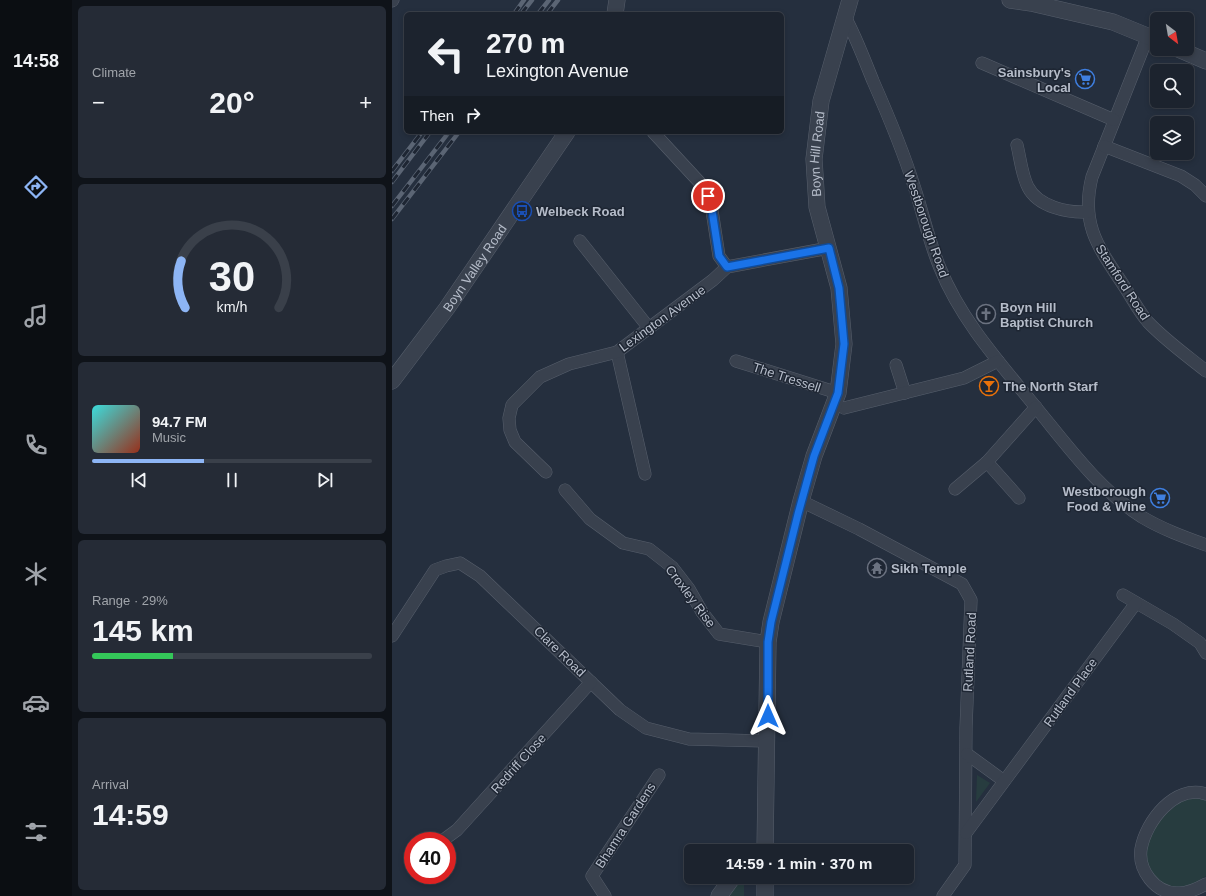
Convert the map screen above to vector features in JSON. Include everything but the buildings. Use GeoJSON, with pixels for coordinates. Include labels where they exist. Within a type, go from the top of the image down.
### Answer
{"type":"FeatureCollection","features":[{"type":"Feature","properties":{"kind":"street"},"geometry":{"type":"LineString","coordinates":[[615,12],[617,0]]}},
{"type":"Feature","properties":{"kind":"street","name":"Boyn Hill Road"},"geometry":{"type":"LineString","coordinates":[[761,844],[767,741],[768,642],[771,622],[801,501],[814,456],[838,393],[844,344],[839,288],[817,207],[814,159],[822,101],[850,0]]}},
{"type":"Feature","properties":{"kind":"street"},"geometry":{"type":"LineString","coordinates":[[1010,0],[1031,1],[1113,22],[1150,37]]}},
{"type":"Feature","properties":{"kind":"street","name":"Westborough Road"},"geometry":{"type":"LineString","coordinates":[[845,17],[898,141],[915,187],[926,230],[940,268],[965,318],[1081,463],[1118,499],[1142,517],[1166,530],[1206,545]]}},
{"type":"Feature","properties":{"kind":"street","name":"Stamford Road"},"geometry":{"type":"LineString","coordinates":[[1150,44],[1114,120],[1090,183],[1088,212],[1092,233],[1101,252],[1147,321],[1168,341],[1206,371]]}},
{"type":"Feature","properties":{"kind":"street"},"geometry":{"type":"LineString","coordinates":[[1194,56],[1206,61]]}},
{"type":"Feature","properties":{"kind":"street"},"geometry":{"type":"LineString","coordinates":[[982,64],[1114,120]]}},
{"type":"Feature","properties":{"kind":"street","name":"Boyn Valley Road"},"geometry":{"type":"LineString","coordinates":[[392,381],[464,284],[566,134]]}},
{"type":"Feature","properties":{"kind":"street"},"geometry":{"type":"LineString","coordinates":[[655,134],[702,185],[708,196],[711,204],[719,256],[727,267],[829,248]]}},
{"type":"Feature","properties":{"kind":"street"},"geometry":{"type":"LineString","coordinates":[[1017,145],[1028,188],[1037,198],[1051,207],[1076,213],[1088,212]]}},
{"type":"Feature","properties":{"kind":"street"},"geometry":{"type":"LineString","coordinates":[[1104,146],[1181,176],[1195,185],[1206,196]]}},
{"type":"Feature","properties":{"kind":"street"},"geometry":{"type":"LineString","coordinates":[[580,241],[649,328]]}},
{"type":"Feature","properties":{"kind":"street","name":"Lexington Avenue"},"geometry":{"type":"LineString","coordinates":[[546,472],[515,442],[510,430],[512,405],[540,377],[569,364],[617,352],[713,280],[727,267]]}},
{"type":"Feature","properties":{"kind":"street"},"geometry":{"type":"LineString","coordinates":[[617,352],[645,474]]}},
{"type":"Feature","properties":{"kind":"street","name":"The Tressell"},"geometry":{"type":"LineString","coordinates":[[736,361],[838,393]]}},
{"type":"Feature","properties":{"kind":"street"},"geometry":{"type":"LineString","coordinates":[[844,408],[964,378],[998,361]]}},
{"type":"Feature","properties":{"kind":"street"},"geometry":{"type":"LineString","coordinates":[[896,365],[905,393]]}},
{"type":"Feature","properties":{"kind":"street"},"geometry":{"type":"LineString","coordinates":[[955,489],[986,462],[1036,407]]}},
{"type":"Feature","properties":{"kind":"street"},"geometry":{"type":"LineString","coordinates":[[986,462],[1019,498]]}},
{"type":"Feature","properties":{"kind":"street","name":"Croxley Rise"},"geometry":{"type":"LineString","coordinates":[[565,490],[590,519],[623,543],[649,549],[672,567],[702,612],[719,634],[768,642]]}},
{"type":"Feature","properties":{"kind":"street","name":"Rutland Road"},"geometry":{"type":"LineString","coordinates":[[801,501],[859,529],[962,584],[972,600],[966,728],[965,865],[943,896]]}},
{"type":"Feature","properties":{"kind":"street","name":"Clare Road"},"geometry":{"type":"LineString","coordinates":[[392,636],[435,570],[446,566],[460,564],[480,576],[620,710],[646,728],[689,739],[767,741]]}},
{"type":"Feature","properties":{"kind":"street"},"geometry":{"type":"LineString","coordinates":[[1123,595],[1173,624],[1200,643],[1206,653]]}},
{"type":"Feature","properties":{"kind":"street","name":"Rutland Place"},"geometry":{"type":"LineString","coordinates":[[966,832],[1136,603]]}},
{"type":"Feature","properties":{"kind":"street","name":"Redriff Close"},"geometry":{"type":"LineString","coordinates":[[454,832],[591,682]]}},
{"type":"Feature","properties":{"kind":"street"},"geometry":{"type":"LineString","coordinates":[[967,754],[1004,782]]}},
{"type":"Feature","properties":{"kind":"street","name":"Bhamra Gardens"},"geometry":{"type":"LineString","coordinates":[[604,896],[592,876],[659,774]]}},
{"type":"Feature","properties":{"kind":"street"},"geometry":{"type":"LineString","coordinates":[[1206,794],[1191,792],[1178,796],[1167,805],[1149,826],[1141,850],[1144,870],[1151,881],[1159,888],[1177,894],[1188,892],[1206,884]]}},
{"type":"Feature","properties":{"kind":"street"},"geometry":{"type":"LineString","coordinates":[[721,895],[728,884]]}},
{"type":"Feature","properties":{"kind":"street"},"geometry":{"type":"LineString","coordinates":[[765,884],[765,896]]}},
{"type":"Feature","properties":{"kind":"green space"},"geometry":{"type":"Polygon","coordinates":[[[977,775],[990,783],[976,802],[977,775]]]}},
{"type":"Feature","properties":{"kind":"green space"},"geometry":{"type":"Polygon","coordinates":[[[1199,797],[1206,798],[1206,876],[1190,886],[1172,887],[1158,881],[1149,869],[1145,853],[1151,833],[1165,815],[1181,801],[1199,797]]]}},
{"type":"Feature","properties":{"kind":"green space"},"geometry":{"type":"Polygon","coordinates":[[[733,884],[744,884],[744,896],[725,896],[733,884]]]}},
{"type":"Feature","properties":{"kind":"railway"},"geometry":{"type":"LineString","coordinates":[[515,12],[524,0]]}},
{"type":"Feature","properties":{"kind":"railway"},"geometry":{"type":"LineString","coordinates":[[523,12],[532,0]]}},
{"type":"Feature","properties":{"kind":"railway"},"geometry":{"type":"LineString","coordinates":[[540,12],[549,0]]}},
{"type":"Feature","properties":{"kind":"railway"},"geometry":{"type":"LineString","coordinates":[[549,12],[558,0]]}},
{"type":"Feature","properties":{"kind":"railway"},"geometry":{"type":"LineString","coordinates":[[392,171],[420,134]]}},
{"type":"Feature","properties":{"kind":"railway"},"geometry":{"type":"LineString","coordinates":[[392,182],[428,134]]}},
{"type":"Feature","properties":{"kind":"railway"},"geometry":{"type":"LineString","coordinates":[[392,206],[447,134]]}},
{"type":"Feature","properties":{"kind":"railway"},"geometry":{"type":"LineString","coordinates":[[392,219],[457,134]]}},
{"type":"Feature","properties":{"kind":"place","name":"Sainsbury's Local"},"geometry":{"type":"Point","coordinates":[1085,79]}},
{"type":"Feature","properties":{"kind":"place","name":"Welbeck Road"},"geometry":{"type":"Point","coordinates":[522,211]}},
{"type":"Feature","properties":{"kind":"place","name":"Boyn Hill Baptist Church"},"geometry":{"type":"Point","coordinates":[986,314]}},
{"type":"Feature","properties":{"kind":"place","name":"The North Starf"},"geometry":{"type":"Point","coordinates":[989,386]}},
{"type":"Feature","properties":{"kind":"place","name":"Westborough Food & Wine"},"geometry":{"type":"Point","coordinates":[1160,498]}},
{"type":"Feature","properties":{"kind":"place","name":"Sikh Temple"},"geometry":{"type":"Point","coordinates":[877,568]}},
{"type":"Feature","properties":{"kind":"route"},"geometry":{"type":"LineString","coordinates":[[708,196],[711,204],[719,256],[727,267],[829,248],[839,288],[844,344],[838,393],[814,456],[784,566],[771,622],[768,642],[768,716]]}}]}
